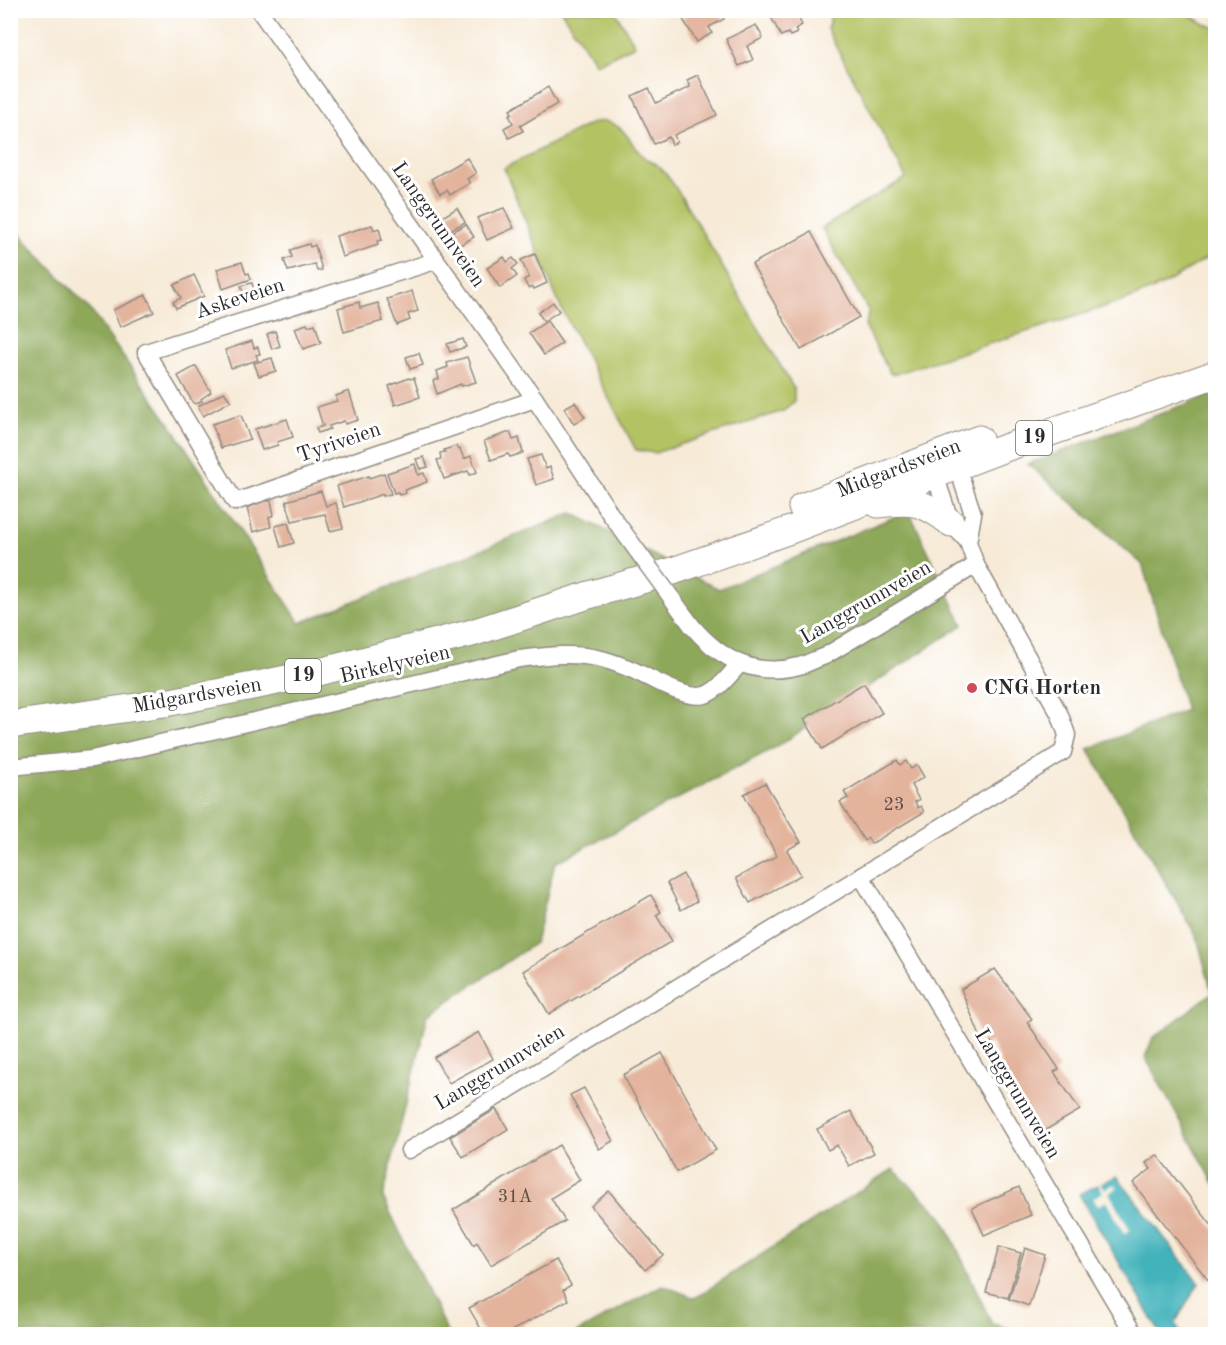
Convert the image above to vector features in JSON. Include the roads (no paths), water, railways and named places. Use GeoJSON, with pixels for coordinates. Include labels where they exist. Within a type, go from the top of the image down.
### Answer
{"type":"FeatureCollection","features":[{"type":"Feature","properties":{"kind":"highway","name":"Midgardsveien"},"geometry":{"type":"LineString","coordinates":[[10,725],[165,703],[319,672],[472,633],[589,595],[673,571],[853,507],[1102,394],[1215,358]]}},
{"type":"Feature","properties":{"kind":"highway","name":"Midgardsveien"},"geometry":{"type":"LineString","coordinates":[[589,595],[666,559],[1215,374]]}},
{"type":"Feature","properties":{"kind":"highway","name":"19"},"geometry":{"type":"LineString","coordinates":[[853,507],[903,501],[914,502],[935,511],[959,532]]}},
{"type":"Feature","properties":{"kind":"street","name":"Langgrunnveien"},"geometry":{"type":"LineString","coordinates":[[259,10],[535,399],[611,515],[692,626],[712,647],[739,664],[774,669],[799,666],[825,656],[976,565]]}},
{"type":"Feature","properties":{"kind":"street","name":"Askeveien"},"geometry":{"type":"LineString","coordinates":[[193,431],[146,352],[435,261]]}},
{"type":"Feature","properties":{"kind":"street","name":"Tyriveien"},"geometry":{"type":"LineString","coordinates":[[193,431],[235,502],[535,399]]}},
{"type":"Feature","properties":{"kind":"street","name":"Langgrunnveien"},"geometry":{"type":"LineString","coordinates":[[409,1150],[1063,752],[1066,735],[1060,715],[959,532],[944,465]]}},
{"type":"Feature","properties":{"kind":"street","name":"Langgrunnveien"},"geometry":{"type":"LineString","coordinates":[[944,465],[974,514],[959,532]]}},
{"type":"Feature","properties":{"kind":"street","name":"Birkelyveien"},"geometry":{"type":"LineString","coordinates":[[10,767],[92,759],[519,659],[564,654],[596,658],[629,668],[657,683],[685,693],[703,696],[717,689],[739,664]]}},
{"type":"Feature","properties":{"kind":"street","name":"Langgrunnveien"},"geometry":{"type":"LineString","coordinates":[[861,876],[1134,1335]]}},
{"type":"Feature","properties":{"kind":"water"},"geometry":{"type":"Polygon","coordinates":[[[1117,1176],[1199,1283],[1175,1323],[1181,1334],[1161,1334],[1079,1194],[1117,1176]]]}},
{"type":"Feature","properties":{"kind":"place","name":"CNG Horten"},"geometry":{"type":"Point","coordinates":[972,688]}}]}
